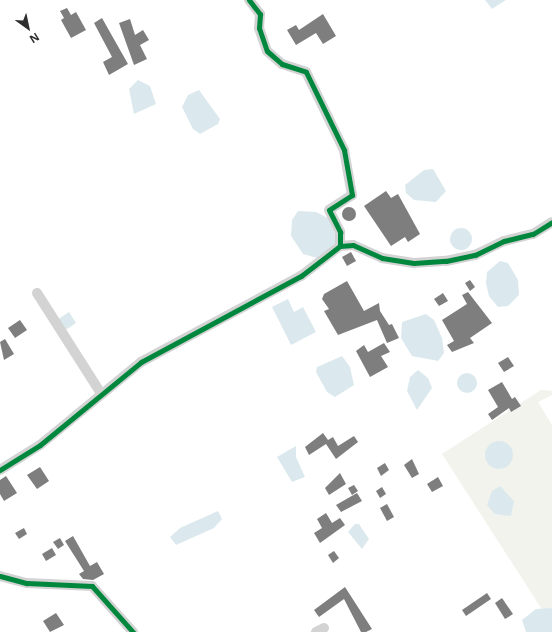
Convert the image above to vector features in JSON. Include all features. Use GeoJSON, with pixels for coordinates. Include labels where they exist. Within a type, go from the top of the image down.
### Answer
{"type":"FeatureCollection","features":[{"type":"Feature","properties":{"kind":"street"},"geometry":{"type":"LineString","coordinates":[[249,0],[260,14],[259,28],[266,51],[282,64],[306,72],[344,150],[352,195],[329,210],[340,232],[340,246]]}},
{"type":"Feature","properties":{"kind":"street"},"geometry":{"type":"LineString","coordinates":[[0,470],[40,445],[100,392],[141,362],[301,276],[340,246],[353,245],[382,258],[414,262],[446,261],[475,255],[504,241],[533,234],[552,222]]}},
{"type":"Feature","properties":{"kind":"street"},"geometry":{"type":"LineString","coordinates":[[37,293],[100,392]]}},
{"type":"Feature","properties":{"kind":"street"},"geometry":{"type":"LineString","coordinates":[[0,576],[27,583],[92,586],[132,632]]}},
{"type":"Feature","properties":{"kind":"shaded area"},"geometry":{"type":"Polygon","coordinates":[[[485,0],[506,0],[492,9],[485,0]]]}},
{"type":"Feature","properties":{"kind":"shaded area"},"geometry":{"type":"Polygon","coordinates":[[[138,80],[150,86],[156,104],[134,114],[129,89],[138,80]]]}},
{"type":"Feature","properties":{"kind":"shaded area"},"geometry":{"type":"Polygon","coordinates":[[[199,90],[220,119],[218,124],[200,134],[193,129],[182,107],[188,95],[199,90]]]}},
{"type":"Feature","properties":{"kind":"shaded area"},"geometry":{"type":"Polygon","coordinates":[[[433,169],[446,191],[436,202],[414,200],[406,193],[405,185],[424,170],[433,169]]]}},
{"type":"Feature","properties":{"kind":"shaded area"},"geometry":{"type":"Polygon","coordinates":[[[298,211],[316,212],[330,219],[338,243],[317,258],[303,254],[291,236],[292,220],[298,211]]]}},
{"type":"Feature","properties":{"kind":"shaded area"},"geometry":{"type":"Polygon","coordinates":[[[461,228],[469,231],[472,239],[469,247],[461,250],[453,247],[450,239],[453,231],[461,228]]]}},
{"type":"Feature","properties":{"kind":"shaded area"},"geometry":{"type":"Polygon","coordinates":[[[500,261],[508,263],[518,280],[519,295],[508,306],[498,307],[489,296],[486,283],[487,272],[500,261]]]}},
{"type":"Feature","properties":{"kind":"shaded area"},"geometry":{"type":"Polygon","coordinates":[[[288,299],[294,312],[303,307],[316,332],[291,345],[272,307],[288,299]]]}},
{"type":"Feature","properties":{"kind":"shaded area"},"geometry":{"type":"Polygon","coordinates":[[[69,312],[76,323],[64,331],[57,320],[69,312]]]}},
{"type":"Feature","properties":{"kind":"shaded area"},"geometry":{"type":"Polygon","coordinates":[[[426,314],[434,320],[442,338],[444,353],[438,361],[412,356],[401,338],[402,322],[426,314]]]}},
{"type":"Feature","properties":{"kind":"shaded area"},"geometry":{"type":"Polygon","coordinates":[[[342,356],[350,367],[354,385],[335,397],[327,392],[316,372],[317,367],[342,356]]]}},
{"type":"Feature","properties":{"kind":"shaded area"},"geometry":{"type":"Polygon","coordinates":[[[418,370],[428,378],[432,388],[417,410],[407,391],[410,377],[418,370]]]}},
{"type":"Feature","properties":{"kind":"shaded area"},"geometry":{"type":"Polygon","coordinates":[[[467,373],[474,376],[477,383],[474,390],[467,393],[460,390],[457,383],[460,376],[467,373]]]}},
{"type":"Feature","properties":{"kind":"shaded area"},"geometry":{"type":"Polygon","coordinates":[[[541,390],[552,391],[552,395],[538,402],[552,425],[552,625],[442,454],[541,390]]]}},
{"type":"Feature","properties":{"kind":"shaded area"},"geometry":{"type":"Polygon","coordinates":[[[499,441],[509,445],[513,455],[509,465],[499,469],[489,465],[485,455],[489,445],[499,441]]]}},
{"type":"Feature","properties":{"kind":"shaded area"},"geometry":{"type":"Polygon","coordinates":[[[296,446],[296,457],[305,477],[292,482],[277,457],[296,446]]]}},
{"type":"Feature","properties":{"kind":"shaded area"},"geometry":{"type":"Polygon","coordinates":[[[500,486],[514,501],[511,516],[495,514],[487,505],[492,491],[500,486]]]}},
{"type":"Feature","properties":{"kind":"shaded area"},"geometry":{"type":"Polygon","coordinates":[[[218,511],[222,519],[214,528],[176,545],[170,537],[180,528],[218,511]]]}},
{"type":"Feature","properties":{"kind":"shaded area"},"geometry":{"type":"Polygon","coordinates":[[[355,524],[359,524],[369,539],[362,549],[348,532],[355,524]]]}},
{"type":"Feature","properties":{"kind":"shaded area"},"geometry":{"type":"Polygon","coordinates":[[[552,608],[552,632],[526,632],[522,620],[536,609],[552,608]]]}},
{"type":"Feature","properties":{"kind":"building"},"geometry":{"type":"Polygon","coordinates":[[[67,8],[71,15],[76,12],[86,30],[71,38],[61,20],[64,18],[60,11],[67,8]]]}},
{"type":"Feature","properties":{"kind":"building"},"geometry":{"type":"Polygon","coordinates":[[[323,14],[336,36],[323,44],[316,33],[296,45],[287,30],[296,25],[299,30],[323,14]]]}},
{"type":"Feature","properties":{"kind":"building"},"geometry":{"type":"Polygon","coordinates":[[[102,18],[128,64],[109,75],[103,62],[112,57],[94,23],[102,18]]]}},
{"type":"Feature","properties":{"kind":"building"},"geometry":{"type":"Polygon","coordinates":[[[130,19],[135,35],[143,30],[149,40],[140,45],[147,59],[134,65],[119,23],[130,19]]]}},
{"type":"Feature","properties":{"kind":"building"},"geometry":{"type":"Polygon","coordinates":[[[386,191],[391,198],[398,194],[420,234],[408,242],[405,237],[391,246],[364,206],[386,191]]]}},
{"type":"Feature","properties":{"kind":"building"},"geometry":{"type":"Polygon","coordinates":[[[346,207],[352,207],[356,211],[356,217],[352,221],[346,221],[342,217],[342,211],[346,207]]]}},
{"type":"Feature","properties":{"kind":"building"},"geometry":{"type":"Polygon","coordinates":[[[351,252],[356,261],[347,266],[342,257],[351,252]]]}},
{"type":"Feature","properties":{"kind":"building"},"geometry":{"type":"Polygon","coordinates":[[[470,280],[475,287],[470,291],[465,283],[470,280]]]}},
{"type":"Feature","properties":{"kind":"building"},"geometry":{"type":"Polygon","coordinates":[[[347,281],[364,311],[379,303],[380,311],[389,325],[392,324],[399,338],[387,343],[377,320],[338,335],[324,311],[329,309],[322,299],[324,294],[347,281]]]}},
{"type":"Feature","properties":{"kind":"building"},"geometry":{"type":"Polygon","coordinates":[[[468,292],[492,323],[470,338],[474,343],[452,352],[447,345],[454,341],[442,320],[467,304],[462,295],[468,292]]]}},
{"type":"Feature","properties":{"kind":"building"},"geometry":{"type":"Polygon","coordinates":[[[443,293],[448,301],[439,306],[434,299],[443,293]]]}},
{"type":"Feature","properties":{"kind":"building"},"geometry":{"type":"Polygon","coordinates":[[[20,320],[27,330],[15,338],[8,328],[20,320]]]}},
{"type":"Feature","properties":{"kind":"building"},"geometry":{"type":"Polygon","coordinates":[[[5,339],[14,354],[4,360],[0,342],[5,339]]]}},
{"type":"Feature","properties":{"kind":"building"},"geometry":{"type":"Polygon","coordinates":[[[384,343],[390,352],[381,356],[388,367],[370,377],[356,351],[364,345],[368,352],[384,343]]]}},
{"type":"Feature","properties":{"kind":"building"},"geometry":{"type":"Polygon","coordinates":[[[508,357],[514,366],[504,372],[498,363],[508,357]]]}},
{"type":"Feature","properties":{"kind":"building"},"geometry":{"type":"Polygon","coordinates":[[[502,382],[512,399],[515,397],[521,406],[511,412],[509,408],[492,420],[488,414],[498,407],[488,390],[502,382]]]}},
{"type":"Feature","properties":{"kind":"building"},"geometry":{"type":"Polygon","coordinates":[[[323,433],[328,440],[333,437],[338,446],[354,436],[358,442],[336,459],[326,444],[309,455],[305,447],[323,433]]]}},
{"type":"Feature","properties":{"kind":"building"},"geometry":{"type":"Polygon","coordinates":[[[412,459],[419,474],[412,478],[404,465],[412,459]]]}},
{"type":"Feature","properties":{"kind":"building"},"geometry":{"type":"Polygon","coordinates":[[[385,463],[389,470],[381,476],[377,468],[385,463]]]}},
{"type":"Feature","properties":{"kind":"building"},"geometry":{"type":"Polygon","coordinates":[[[40,467],[49,481],[37,489],[27,475],[40,467]]]}},
{"type":"Feature","properties":{"kind":"building"},"geometry":{"type":"Polygon","coordinates":[[[340,473],[346,484],[329,495],[325,488],[340,473]]]}},
{"type":"Feature","properties":{"kind":"building"},"geometry":{"type":"Polygon","coordinates":[[[6,476],[17,493],[4,501],[0,494],[0,480],[6,476]]]}},
{"type":"Feature","properties":{"kind":"building"},"geometry":{"type":"Polygon","coordinates":[[[438,477],[443,486],[432,492],[427,484],[438,477]]]}},
{"type":"Feature","properties":{"kind":"building"},"geometry":{"type":"Polygon","coordinates":[[[354,485],[358,491],[352,495],[348,488],[354,485]]]}},
{"type":"Feature","properties":{"kind":"building"},"geometry":{"type":"Polygon","coordinates":[[[382,487],[386,494],[380,498],[376,491],[382,487]]]}},
{"type":"Feature","properties":{"kind":"building"},"geometry":{"type":"Polygon","coordinates":[[[357,493],[362,501],[341,512],[336,505],[357,493]]]}},
{"type":"Feature","properties":{"kind":"building"},"geometry":{"type":"Polygon","coordinates":[[[387,504],[394,517],[387,521],[380,508],[387,504]]]}},
{"type":"Feature","properties":{"kind":"building"},"geometry":{"type":"Polygon","coordinates":[[[326,513],[332,523],[340,518],[345,525],[320,543],[314,533],[322,528],[317,519],[326,513]]]}},
{"type":"Feature","properties":{"kind":"building"},"geometry":{"type":"Polygon","coordinates":[[[24,528],[27,534],[19,539],[15,533],[24,528]]]}},
{"type":"Feature","properties":{"kind":"building"},"geometry":{"type":"Polygon","coordinates":[[[73,536],[90,566],[97,562],[104,574],[93,580],[83,579],[79,574],[84,571],[65,541],[73,536]]]}},
{"type":"Feature","properties":{"kind":"building"},"geometry":{"type":"Polygon","coordinates":[[[60,538],[64,545],[58,549],[53,542],[60,538]]]}},
{"type":"Feature","properties":{"kind":"building"},"geometry":{"type":"Polygon","coordinates":[[[52,548],[56,555],[46,561],[42,554],[52,548]]]}},
{"type":"Feature","properties":{"kind":"building"},"geometry":{"type":"Polygon","coordinates":[[[334,551],[339,558],[333,563],[328,555],[334,551]]]}},
{"type":"Feature","properties":{"kind":"building"},"geometry":{"type":"Polygon","coordinates":[[[345,587],[372,629],[366,632],[361,632],[344,599],[319,617],[314,610],[345,587]]]}},
{"type":"Feature","properties":{"kind":"building"},"geometry":{"type":"Polygon","coordinates":[[[487,593],[491,599],[466,616],[462,610],[487,593]]]}},
{"type":"Feature","properties":{"kind":"building"},"geometry":{"type":"Polygon","coordinates":[[[502,598],[513,614],[505,619],[495,603],[502,598]]]}},
{"type":"Feature","properties":{"kind":"building"},"geometry":{"type":"Polygon","coordinates":[[[56,613],[64,625],[50,632],[43,621],[56,613]]]}},
{"type":"Feature","properties":{"kind":"cycle path"},"geometry":{"type":"LineString","coordinates":[[249,0],[260,14],[259,28],[267,51],[282,64],[306,72],[344,150],[352,195],[329,210],[340,232],[340,246]]}},
{"type":"Feature","properties":{"kind":"cycle path"},"geometry":{"type":"LineString","coordinates":[[0,470],[40,445],[141,362],[301,276],[340,246],[353,245],[382,258],[414,263],[446,261],[475,255],[504,241],[533,234],[552,222]]}},
{"type":"Feature","properties":{"kind":"cycle path"},"geometry":{"type":"LineString","coordinates":[[0,576],[27,583],[92,586],[133,632]]}}]}
